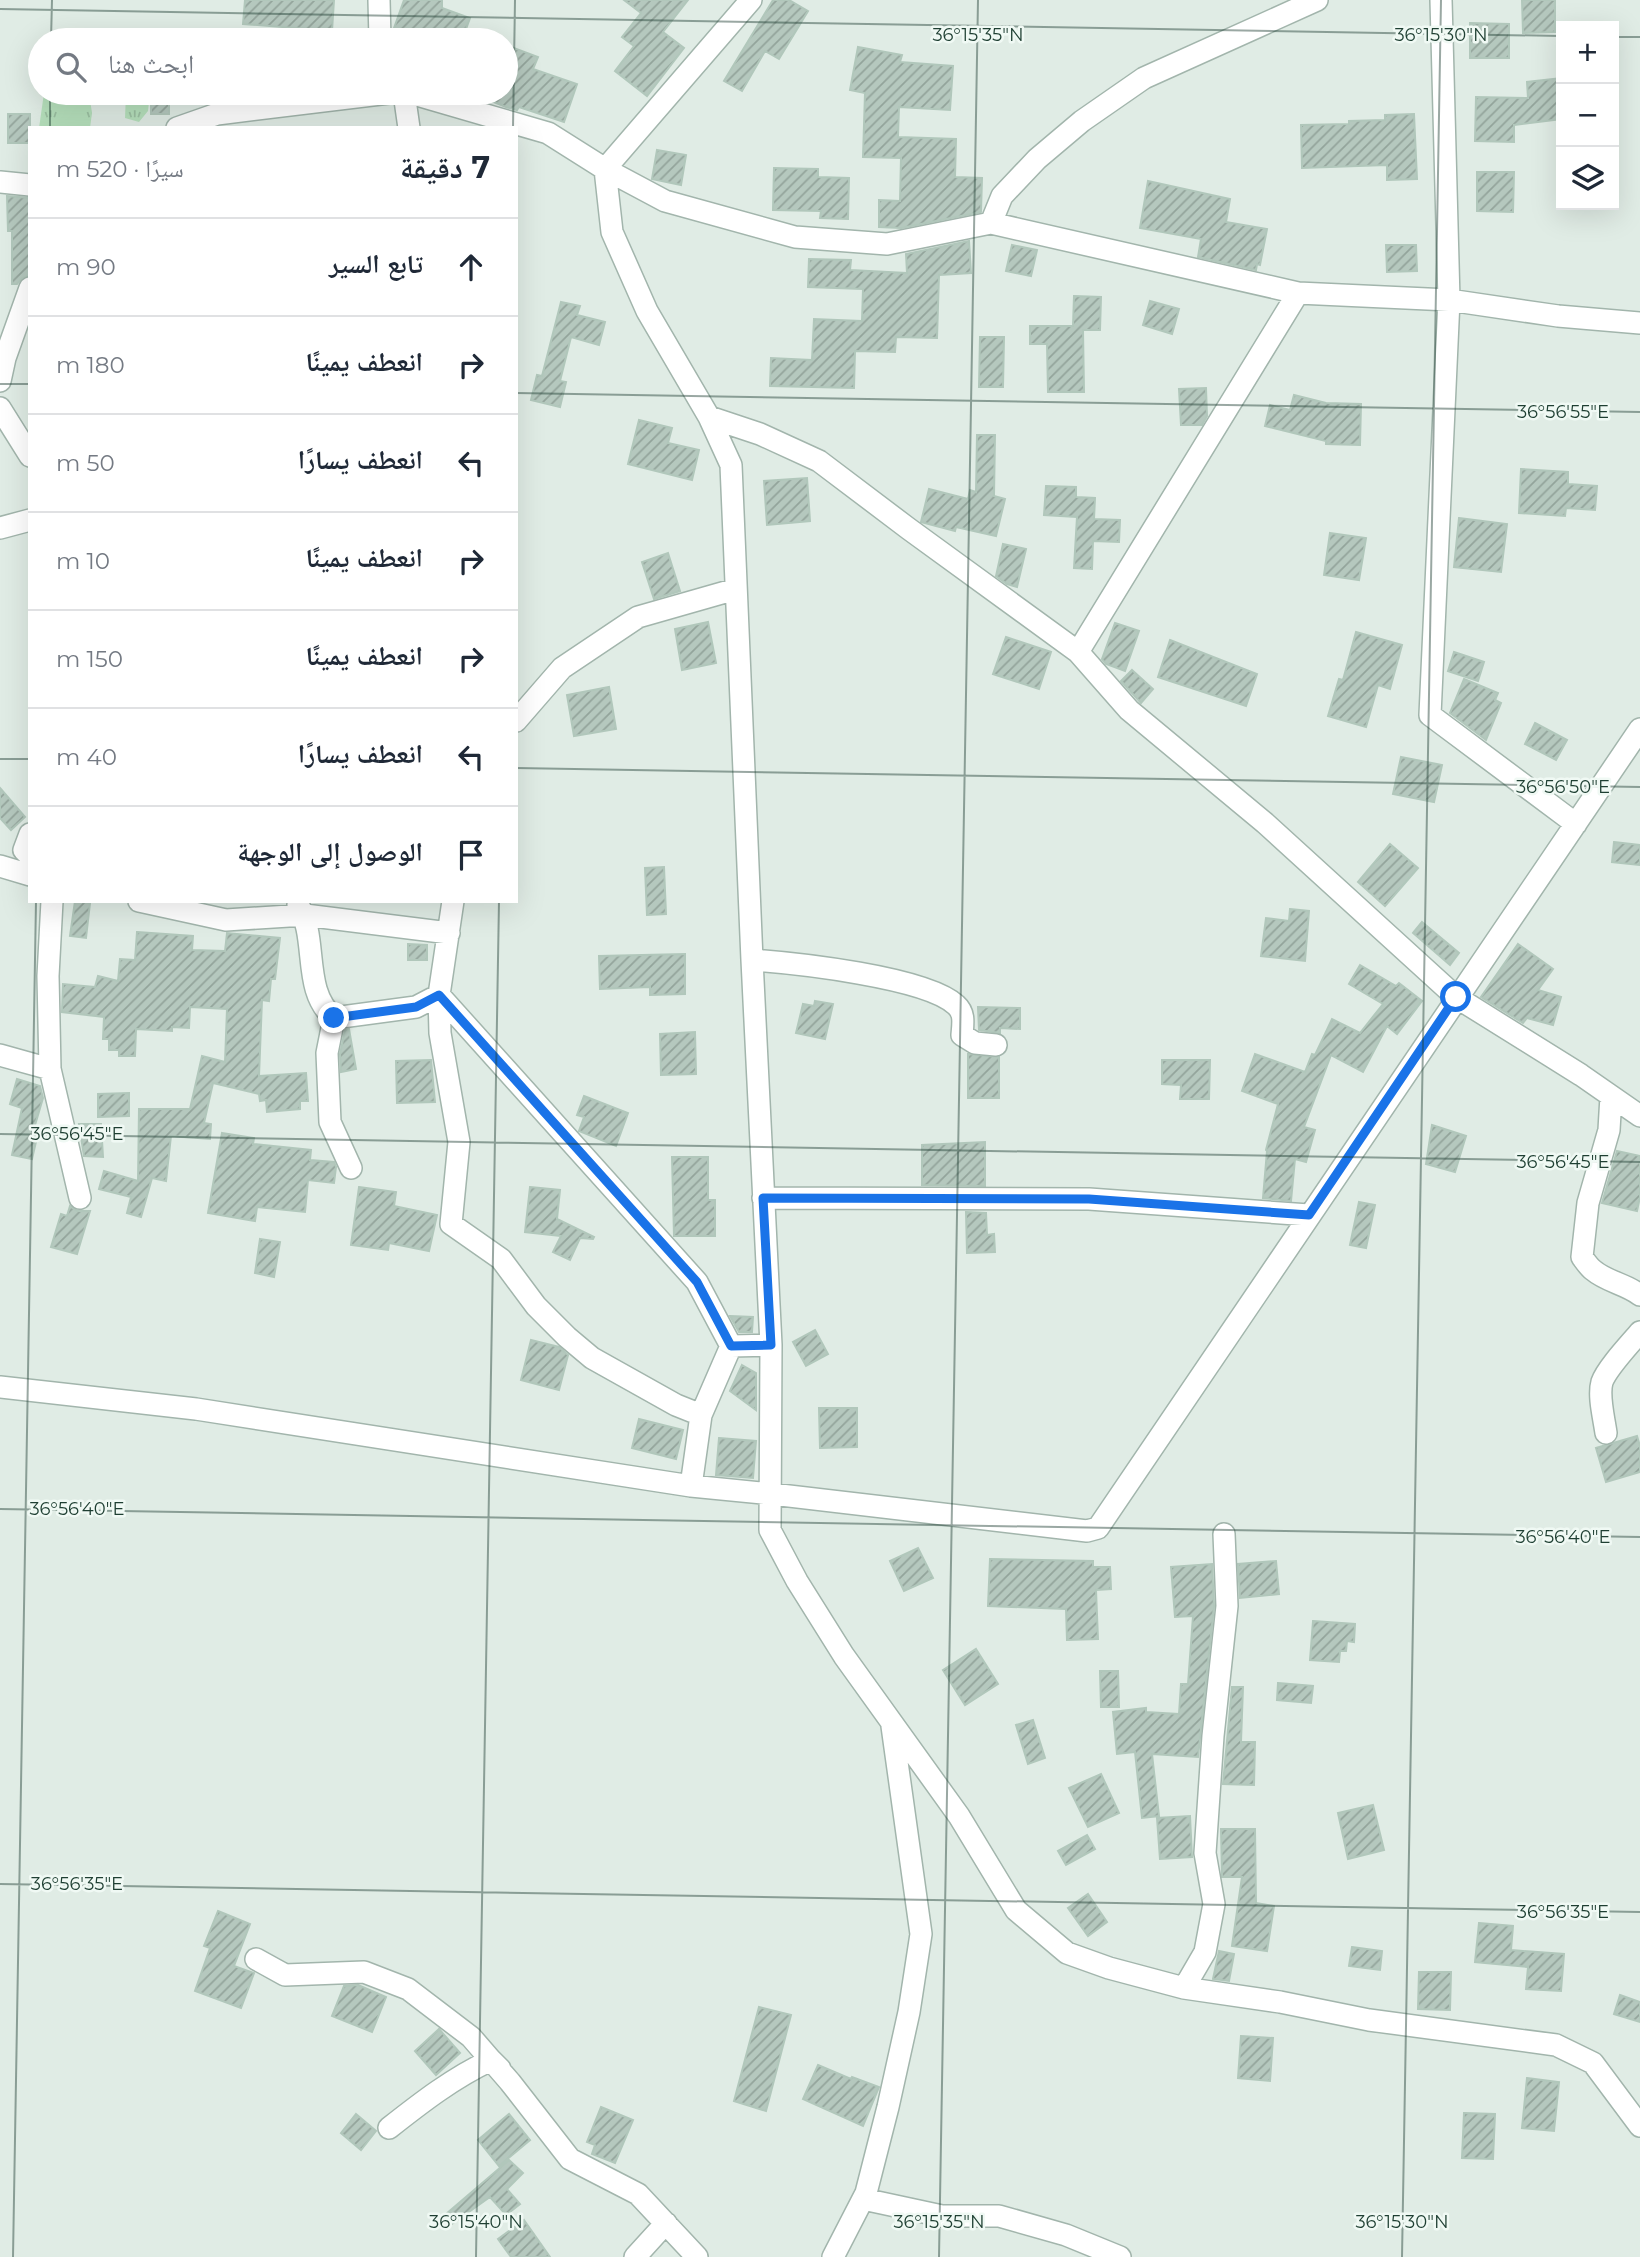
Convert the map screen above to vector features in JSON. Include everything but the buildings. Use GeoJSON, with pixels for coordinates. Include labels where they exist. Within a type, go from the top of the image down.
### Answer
{"type":"FeatureCollection","features":[{"type":"Feature","properties":{"kind":"street"},"geometry":{"type":"LineString","coordinates":[[379,0],[380,28]]}},
{"type":"Feature","properties":{"kind":"street"},"geometry":{"type":"LineString","coordinates":[[751,0],[605,169],[612,232],[647,311],[709,417],[731,465],[771,1345],[770,1530],[797,1581],[844,1656],[958,1816],[1016,1910],[1067,1953],[1109,1968],[1184,1988],[1280,2002],[1369,2020],[1556,2045],[1593,2063],[1640,2126]]}},
{"type":"Feature","properties":{"kind":"street"},"geometry":{"type":"LineString","coordinates":[[991,223],[1002,196],[1037,159],[1082,121],[1143,78],[1317,0]]}},
{"type":"Feature","properties":{"kind":"street"},"geometry":{"type":"LineString","coordinates":[[1441,0],[1449,300],[1430,715],[1576,824]]}},
{"type":"Feature","properties":{"kind":"street"},"geometry":{"type":"LineString","coordinates":[[183,126],[217,114],[253,119],[326,105]]}},
{"type":"Feature","properties":{"kind":"street"},"geometry":{"type":"LineString","coordinates":[[406,105],[409,126]]}},
{"type":"Feature","properties":{"kind":"street"},"geometry":{"type":"LineString","coordinates":[[451,105],[548,133],[605,169],[665,201],[795,237],[887,244],[991,223],[1298,293],[1449,300],[1558,316],[1640,323]]}},
{"type":"Feature","properties":{"kind":"street"},"geometry":{"type":"LineString","coordinates":[[0,182],[28,184]]}},
{"type":"Feature","properties":{"kind":"street"},"geometry":{"type":"LineString","coordinates":[[0,381],[3,357],[28,293]]}},
{"type":"Feature","properties":{"kind":"street"},"geometry":{"type":"LineString","coordinates":[[1078,652],[1298,293]]}},
{"type":"Feature","properties":{"kind":"street"},"geometry":{"type":"LineString","coordinates":[[0,408],[28,453]]}},
{"type":"Feature","properties":{"kind":"street"},"geometry":{"type":"LineString","coordinates":[[709,417],[760,434],[820,461],[1078,652],[1129,710],[1265,823],[1456,997],[1640,1116]]}},
{"type":"Feature","properties":{"kind":"street"},"geometry":{"type":"LineString","coordinates":[[0,528],[28,521]]}},
{"type":"Feature","properties":{"kind":"street"},"geometry":{"type":"LineString","coordinates":[[518,719],[562,668],[638,617],[736,589]]}},
{"type":"Feature","properties":{"kind":"street"},"geometry":{"type":"LineString","coordinates":[[0,1388],[197,1409],[691,1486],[1087,1531],[1098,1528],[1640,729]]}},
{"type":"Feature","properties":{"kind":"street"},"geometry":{"type":"LineString","coordinates":[[0,866],[28,874]]}},
{"type":"Feature","properties":{"kind":"street"},"geometry":{"type":"LineString","coordinates":[[52,903],[48,976],[50,1069],[80,1198]]}},
{"type":"Feature","properties":{"kind":"street"},"geometry":{"type":"LineString","coordinates":[[148,903],[226,920],[300,908],[449,933]]}},
{"type":"Feature","properties":{"kind":"street"},"geometry":{"type":"LineString","coordinates":[[453,903],[439,995],[440,1033],[458,1142],[451,1224],[501,1259],[536,1306],[592,1357],[676,1405],[701,1415]]}},
{"type":"Feature","properties":{"kind":"street"},"geometry":{"type":"LineString","coordinates":[[300,908],[319,998],[323,1009],[334,1018],[416,1007],[439,995]]}},
{"type":"Feature","properties":{"kind":"street"},"geometry":{"type":"LineString","coordinates":[[752,960],[789,962],[880,977],[937,992],[957,1005],[964,1017],[962,1035],[975,1043],[996,1045]]}},
{"type":"Feature","properties":{"kind":"street"},"geometry":{"type":"LineString","coordinates":[[439,995],[697,1282],[731,1346]]}},
{"type":"Feature","properties":{"kind":"street"},"geometry":{"type":"LineString","coordinates":[[334,1018],[327,1053],[331,1122],[351,1168]]}},
{"type":"Feature","properties":{"kind":"street"},"geometry":{"type":"LineString","coordinates":[[0,1055],[50,1069]]}},
{"type":"Feature","properties":{"kind":"street"},"geometry":{"type":"LineString","coordinates":[[1611,1096],[1609,1130],[1588,1203],[1582,1257],[1594,1270],[1608,1279],[1629,1286],[1640,1295]]}},
{"type":"Feature","properties":{"kind":"street"},"geometry":{"type":"LineString","coordinates":[[763,1198],[1089,1199],[1309,1215]]}},
{"type":"Feature","properties":{"kind":"street"},"geometry":{"type":"LineString","coordinates":[[1606,1433],[1602,1382],[1640,1332]]}},
{"type":"Feature","properties":{"kind":"street"},"geometry":{"type":"LineString","coordinates":[[731,1346],[771,1345]]}},
{"type":"Feature","properties":{"kind":"street"},"geometry":{"type":"LineString","coordinates":[[691,1486],[701,1415],[731,1346]]}},
{"type":"Feature","properties":{"kind":"street"},"geometry":{"type":"LineString","coordinates":[[1184,1988],[1205,1952],[1214,1904],[1205,1853],[1213,1736],[1227,1606],[1224,1534]]}},
{"type":"Feature","properties":{"kind":"street"},"geometry":{"type":"LineString","coordinates":[[833,2257],[863,2199],[888,2107],[909,2012],[921,1934],[891,1720]]}},
{"type":"Feature","properties":{"kind":"street"},"geometry":{"type":"LineString","coordinates":[[256,1959],[285,1975],[364,1972],[408,1989],[471,2037],[570,2159],[638,2194],[697,2257]]}},
{"type":"Feature","properties":{"kind":"street"},"geometry":{"type":"LineString","coordinates":[[389,2128],[463,2073],[491,2060]]}},
{"type":"Feature","properties":{"kind":"street"},"geometry":{"type":"LineString","coordinates":[[863,2199],[942,2216],[999,2216],[1066,2235],[1120,2257]]}},
{"type":"Feature","properties":{"kind":"street"},"geometry":{"type":"LineString","coordinates":[[635,2257],[666,2223]]}},
{"type":"Feature","properties":{"kind":"green space"},"geometry":{"type":"Polygon","coordinates":[[[42,105],[91,105],[90,126],[39,126],[42,105]]]}},
{"type":"Feature","properties":{"kind":"green space"},"geometry":{"type":"Polygon","coordinates":[[[126,105],[149,105],[148,111],[139,122],[125,118],[126,105]]]}},
{"type":"Feature","properties":{"kind":"route"},"geometry":{"type":"LineString","coordinates":[[334,1018],[416,1007],[439,995],[697,1282],[731,1346],[771,1345],[763,1198],[1089,1199],[1309,1215],[1456,997]]}}]}
